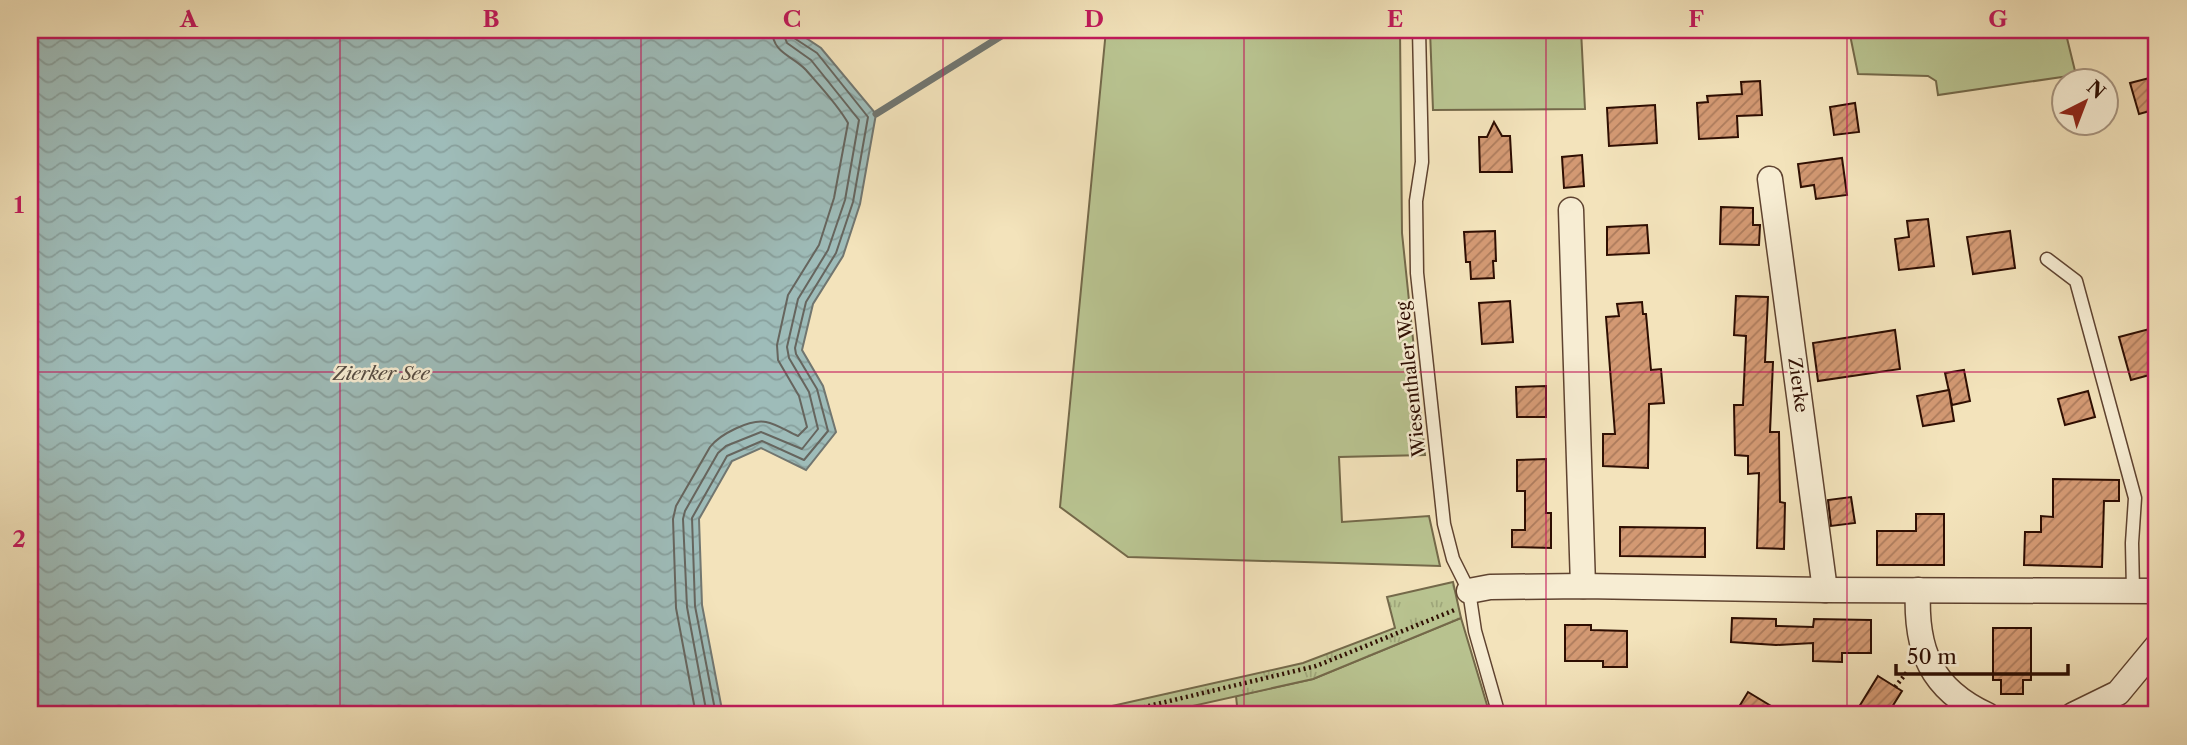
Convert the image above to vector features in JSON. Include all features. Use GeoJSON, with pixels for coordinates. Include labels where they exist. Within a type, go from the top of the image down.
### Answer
{"type":"FeatureCollection","features":[{"type":"Feature","properties":{"kind":"street","name":"Zierke"},"geometry":{"type":"LineString","coordinates":[[1770,179],[1825,590]]}},
{"type":"Feature","properties":{"kind":"street"},"geometry":{"type":"LineString","coordinates":[[1571,210],[1583,586]]}},
{"type":"Feature","properties":{"kind":"street"},"geometry":{"type":"LineString","coordinates":[[1469,591],[1490,587],[1583,586],[2145,591]]}},
{"type":"Feature","properties":{"kind":"street"},"geometry":{"type":"LineString","coordinates":[[1918,590],[1917,620],[1924,655],[1941,681],[1967,706],[1987,715]]}},
{"type":"Feature","properties":{"kind":"street"},"geometry":{"type":"LineString","coordinates":[[2073,715],[2118,693],[2157,646]]}},
{"type":"Feature","properties":{"kind":"lane","name":"Wiesenthaler Weg"},"geometry":{"type":"LineString","coordinates":[[1419,30],[1422,162],[1416,201],[1417,273],[1444,524],[1453,559],[1469,591],[1475,631],[1499,715]]}},
{"type":"Feature","properties":{"kind":"lane"},"geometry":{"type":"LineString","coordinates":[[2047,259],[2076,281],[2136,498],[2132,542],[2145,591]]}},
{"type":"Feature","properties":{"kind":"path"},"geometry":{"type":"LineString","coordinates":[[1111,715],[1316,666],[1445,613]]}},
{"type":"Feature","properties":{"kind":"green space"},"geometry":{"type":"Polygon","coordinates":[[[1106,30],[1400,30],[1402,233],[1425,455],[1339,457],[1342,522],[1429,516],[1440,566],[1128,557],[1060,507],[1106,30]]]}},
{"type":"Feature","properties":{"kind":"green space"},"geometry":{"type":"Polygon","coordinates":[[[1430,30],[1581,30],[1585,109],[1433,110],[1430,30]]]}},
{"type":"Feature","properties":{"kind":"green space"},"geometry":{"type":"Polygon","coordinates":[[[1849,30],[2065,30],[2074,66],[2050,66],[2050,79],[1938,95],[1936,81],[1928,76],[1858,74],[1849,30]]]}},
{"type":"Feature","properties":{"kind":"green space"},"geometry":{"type":"Polygon","coordinates":[[[1453,582],[1461,618],[1313,679],[1170,711],[1169,715],[1072,715],[1303,663],[1395,628],[1387,597],[1453,582]]]}},
{"type":"Feature","properties":{"kind":"green space"},"geometry":{"type":"Polygon","coordinates":[[[1461,618],[1490,715],[1238,715],[1236,696],[1313,679],[1461,618]]]}},
{"type":"Feature","properties":{"kind":"water","name":"Zierker See"},"geometry":{"type":"Polygon","coordinates":[[[30,30],[794,30],[821,48],[876,114],[860,204],[843,256],[813,304],[802,350],[823,386],[836,432],[806,470],[761,448],[732,461],[699,519],[702,605],[723,715],[30,715],[30,30]]]}},
{"type":"Feature","properties":{"kind":"building"},"geometry":{"type":"Polygon","coordinates":[[[2157,76],[2157,109],[2139,114],[2130,83],[2157,76]]]}},
{"type":"Feature","properties":{"kind":"building"},"geometry":{"type":"Polygon","coordinates":[[[1760,81],[1762,115],[1737,116],[1738,137],[1699,139],[1697,103],[1708,102],[1707,96],[1742,94],[1741,82],[1760,81]]]}},
{"type":"Feature","properties":{"kind":"building"},"geometry":{"type":"Polygon","coordinates":[[[1855,103],[1859,132],[1834,135],[1830,107],[1855,103]]]}},
{"type":"Feature","properties":{"kind":"building"},"geometry":{"type":"Polygon","coordinates":[[[1655,105],[1657,143],[1609,146],[1607,108],[1655,105]]]}},
{"type":"Feature","properties":{"kind":"building"},"geometry":{"type":"Polygon","coordinates":[[[1494,122],[1502,136],[1510,136],[1512,172],[1480,172],[1479,137],[1487,137],[1494,122]]]}},
{"type":"Feature","properties":{"kind":"building"},"geometry":{"type":"Polygon","coordinates":[[[1582,155],[1584,186],[1564,188],[1562,157],[1582,155]]]}},
{"type":"Feature","properties":{"kind":"building"},"geometry":{"type":"Polygon","coordinates":[[[1842,158],[1847,195],[1816,199],[1814,185],[1801,187],[1798,164],[1842,158]]]}},
{"type":"Feature","properties":{"kind":"building"},"geometry":{"type":"Polygon","coordinates":[[[1721,207],[1753,208],[1753,225],[1760,225],[1759,245],[1720,244],[1721,207]]]}},
{"type":"Feature","properties":{"kind":"building"},"geometry":{"type":"Polygon","coordinates":[[[1928,219],[1934,266],[1899,270],[1895,239],[1909,237],[1907,221],[1928,219]]]}},
{"type":"Feature","properties":{"kind":"building"},"geometry":{"type":"Polygon","coordinates":[[[1647,225],[1649,253],[1607,255],[1607,227],[1647,225]]]}},
{"type":"Feature","properties":{"kind":"building"},"geometry":{"type":"Polygon","coordinates":[[[1495,231],[1494,278],[1471,279],[1470,262],[1466,262],[1464,232],[1495,231]]]}},
{"type":"Feature","properties":{"kind":"building"},"geometry":{"type":"Polygon","coordinates":[[[2010,231],[2015,268],[1973,274],[1967,237],[2010,231]]]}},
{"type":"Feature","properties":{"kind":"building"},"geometry":{"type":"Polygon","coordinates":[[[1736,296],[1768,297],[1765,362],[1773,362],[1770,432],[1779,432],[1780,502],[1785,503],[1784,549],[1757,548],[1759,473],[1748,474],[1748,456],[1735,455],[1734,405],[1743,405],[1746,336],[1734,335],[1736,296]]]}},
{"type":"Feature","properties":{"kind":"building"},"geometry":{"type":"Polygon","coordinates":[[[1510,301],[1513,342],[1482,344],[1479,303],[1510,301]]]}},
{"type":"Feature","properties":{"kind":"building"},"geometry":{"type":"Polygon","coordinates":[[[1642,302],[1643,314],[1646,314],[1651,370],[1661,369],[1664,403],[1649,404],[1648,468],[1603,466],[1603,434],[1615,434],[1606,317],[1619,316],[1617,304],[1642,302]]]}},
{"type":"Feature","properties":{"kind":"building"},"geometry":{"type":"Polygon","coordinates":[[[2157,327],[2157,373],[2131,380],[2119,337],[2157,327]]]}},
{"type":"Feature","properties":{"kind":"building"},"geometry":{"type":"Polygon","coordinates":[[[1895,330],[1900,369],[1818,381],[1813,343],[1895,330]]]}},
{"type":"Feature","properties":{"kind":"building"},"geometry":{"type":"Polygon","coordinates":[[[1964,370],[1970,401],[1952,405],[1945,373],[1964,370]]]}},
{"type":"Feature","properties":{"kind":"building"},"geometry":{"type":"Polygon","coordinates":[[[1546,386],[1546,417],[1517,417],[1516,387],[1546,386]]]}},
{"type":"Feature","properties":{"kind":"building"},"geometry":{"type":"Polygon","coordinates":[[[1949,390],[1954,421],[1923,426],[1917,396],[1949,390]]]}},
{"type":"Feature","properties":{"kind":"building"},"geometry":{"type":"Polygon","coordinates":[[[2088,391],[2095,417],[2065,425],[2058,399],[2088,391]]]}},
{"type":"Feature","properties":{"kind":"building"},"geometry":{"type":"Polygon","coordinates":[[[1546,459],[1546,513],[1551,513],[1551,548],[1512,547],[1512,530],[1525,530],[1525,491],[1517,491],[1517,460],[1546,459]]]}},
{"type":"Feature","properties":{"kind":"building"},"geometry":{"type":"Polygon","coordinates":[[[2053,479],[2119,480],[2119,501],[2104,501],[2102,567],[2024,565],[2025,532],[2041,532],[2041,516],[2053,517],[2053,479]]]}},
{"type":"Feature","properties":{"kind":"building"},"geometry":{"type":"Polygon","coordinates":[[[1851,497],[1855,523],[1831,526],[1828,500],[1851,497]]]}},
{"type":"Feature","properties":{"kind":"building"},"geometry":{"type":"Polygon","coordinates":[[[1916,514],[1944,514],[1944,565],[1877,565],[1877,531],[1916,531],[1916,514]]]}},
{"type":"Feature","properties":{"kind":"building"},"geometry":{"type":"Polygon","coordinates":[[[1620,527],[1705,528],[1705,557],[1620,556],[1620,527]]]}},
{"type":"Feature","properties":{"kind":"building"},"geometry":{"type":"Polygon","coordinates":[[[1732,618],[1776,619],[1776,626],[1813,627],[1814,619],[1871,620],[1871,653],[1842,653],[1842,662],[1813,661],[1813,643],[1776,645],[1731,642],[1732,618]]]}},
{"type":"Feature","properties":{"kind":"building"},"geometry":{"type":"Polygon","coordinates":[[[1565,625],[1591,625],[1591,630],[1627,631],[1627,667],[1603,667],[1603,661],[1565,661],[1565,625]]]}},
{"type":"Feature","properties":{"kind":"building"},"geometry":{"type":"Polygon","coordinates":[[[1993,628],[2031,628],[2031,680],[2023,680],[2023,694],[2001,694],[2001,680],[1993,680],[1993,628]]]}},
{"type":"Feature","properties":{"kind":"building"},"geometry":{"type":"Polygon","coordinates":[[[1878,676],[1902,691],[1887,715],[1854,715],[1878,676]]]}},
{"type":"Feature","properties":{"kind":"building"},"geometry":{"type":"Polygon","coordinates":[[[1748,692],[1786,715],[1734,715],[1748,692]]]}},
{"type":"Feature","properties":{"kind":"waterway"},"geometry":{"type":"LineString","coordinates":[[876,114],[1011,30]]}}]}
